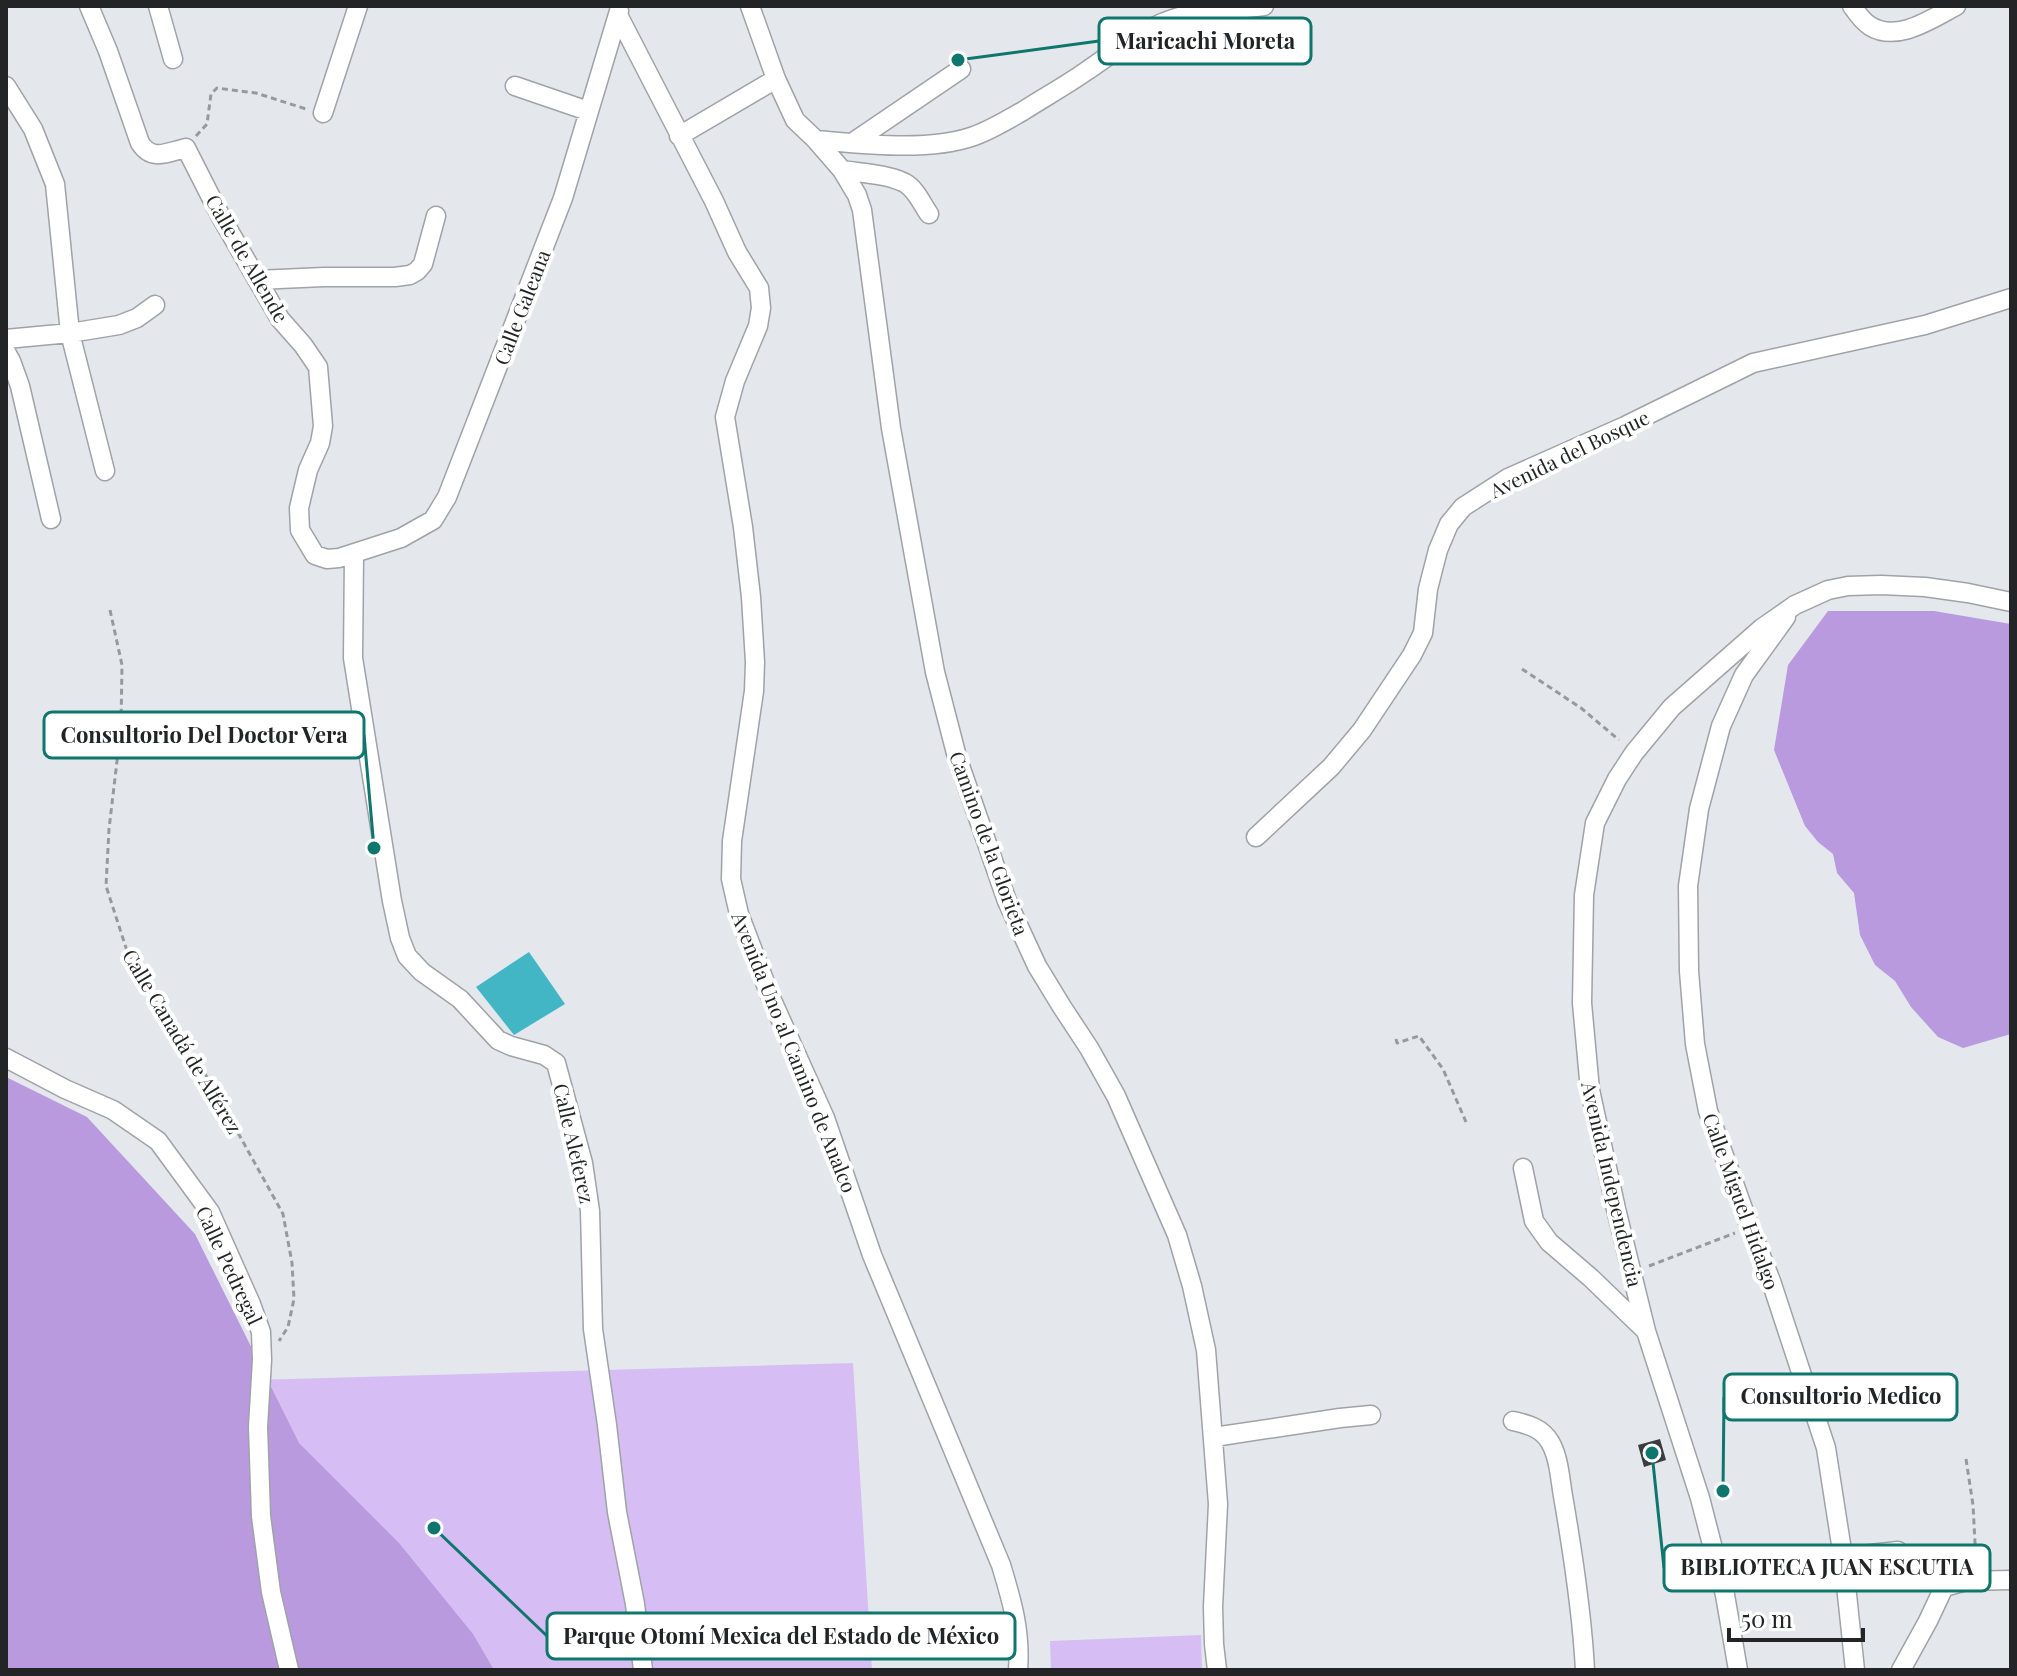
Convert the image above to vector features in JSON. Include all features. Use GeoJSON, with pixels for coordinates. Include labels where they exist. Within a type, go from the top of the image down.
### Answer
{"type":"FeatureCollection","features":[{"type":"Feature","properties":{"kind":"street"},"geometry":{"type":"LineString","coordinates":[[89,6],[145,151],[158,155],[186,148]]}},
{"type":"Feature","properties":{"kind":"street"},"geometry":{"type":"LineString","coordinates":[[158,6],[173,59]]}},
{"type":"Feature","properties":{"kind":"street"},"geometry":{"type":"LineString","coordinates":[[323,113],[358,6]]}},
{"type":"Feature","properties":{"kind":"street","name":"Camino de la Glorieta"},"geometry":{"type":"LineString","coordinates":[[750,6],[776,79],[795,120],[842,170],[862,210],[891,428],[935,672],[957,757],[1007,901],[1037,966],[1116,1096],[1177,1235],[1192,1286],[1206,1350],[1214,1437],[1218,1504],[1213,1607],[1217,1670]]}},
{"type":"Feature","properties":{"kind":"street"},"geometry":{"type":"LineString","coordinates":[[816,140],[915,144],[973,137],[1038,102],[1162,23],[1193,12],[1264,6]]}},
{"type":"Feature","properties":{"kind":"street"},"geometry":{"type":"LineString","coordinates":[[1852,6],[1862,20],[1872,27],[1904,31],[1956,6]]}},
{"type":"Feature","properties":{"kind":"street","name":"Calle Galeana"},"geometry":{"type":"LineString","coordinates":[[354,553],[401,538],[433,520],[447,497],[563,198],[619,11]]}},
{"type":"Feature","properties":{"kind":"street","name":"Avenida Uno al Camino de Analco"},"geometry":{"type":"LineString","coordinates":[[619,11],[737,252],[759,288],[761,308],[758,326],[735,381],[725,417],[743,527],[755,662],[754,691],[732,841],[731,879],[739,914],[771,998],[825,1118],[872,1255],[1001,1565],[1015,1609],[1020,1655],[1018,1670]]}},
{"type":"Feature","properties":{"kind":"street"},"geometry":{"type":"LineString","coordinates":[[852,143],[961,69]]}},
{"type":"Feature","properties":{"kind":"street"},"geometry":{"type":"LineString","coordinates":[[679,136],[776,79]]}},
{"type":"Feature","properties":{"kind":"street"},"geometry":{"type":"LineString","coordinates":[[6,86],[33,129],[55,184],[70,333],[105,471]]}},
{"type":"Feature","properties":{"kind":"street"},"geometry":{"type":"LineString","coordinates":[[515,86],[588,111]]}},
{"type":"Feature","properties":{"kind":"street","name":"Calle de Allende"},"geometry":{"type":"LineString","coordinates":[[186,148],[221,217],[280,319],[318,367],[323,426],[320,443],[303,487],[299,508],[300,530],[315,555],[327,559],[354,553]]}},
{"type":"Feature","properties":{"kind":"street"},"geometry":{"type":"LineString","coordinates":[[842,170],[907,184],[929,214]]}},
{"type":"Feature","properties":{"kind":"street"},"geometry":{"type":"LineString","coordinates":[[257,280],[410,275],[423,264],[436,216]]}},
{"type":"Feature","properties":{"kind":"street","name":"Avenida del Bosque"},"geometry":{"type":"LineString","coordinates":[[1256,837],[1331,767],[1362,730],[1412,655],[1423,633],[1428,589],[1438,550],[1449,524],[1463,507],[1508,478],[1625,426],[1753,363],[1925,325],[2011,298]]}},
{"type":"Feature","properties":{"kind":"street"},"geometry":{"type":"LineString","coordinates":[[6,339],[119,325],[137,318],[155,305]]}},
{"type":"Feature","properties":{"kind":"street"},"geometry":{"type":"LineString","coordinates":[[6,352],[20,386],[51,519]]}},
{"type":"Feature","properties":{"kind":"street","name":"Calle Aleferez"},"geometry":{"type":"LineString","coordinates":[[354,553],[353,658],[392,901],[407,956],[422,972],[460,999],[498,1040],[544,1055],[556,1063],[565,1091],[583,1163],[590,1211],[593,1329],[617,1512],[635,1604],[643,1670]]}},
{"type":"Feature","properties":{"kind":"street","name":"Avenida Independencia"},"geometry":{"type":"LineString","coordinates":[[1738,1670],[1725,1595],[1700,1498],[1646,1331],[1590,1090],[1582,1003],[1584,895],[1595,823],[1634,753],[1672,707],[1762,628],[1795,605],[1828,590],[1881,585],[1925,587],[2011,602]]}},
{"type":"Feature","properties":{"kind":"street","name":"Calle Miguel Hidalgo"},"geometry":{"type":"LineString","coordinates":[[1795,605],[1744,675],[1721,726],[1699,809],[1688,886],[1689,971],[1698,1057],[1708,1111],[1771,1281],[1826,1448],[1843,1557],[1855,1670]]}},
{"type":"Feature","properties":{"kind":"street","name":"Calle Pedregal"},"geometry":{"type":"LineString","coordinates":[[6,1058],[113,1110],[158,1141],[210,1212],[261,1332],[258,1427],[261,1516],[271,1592],[289,1670]]}},
{"type":"Feature","properties":{"kind":"street"},"geometry":{"type":"LineString","coordinates":[[1523,1168],[1534,1221],[1549,1242],[1646,1331]]}},
{"type":"Feature","properties":{"kind":"street"},"geometry":{"type":"LineString","coordinates":[[1214,1437],[1371,1415]]}},
{"type":"Feature","properties":{"kind":"street"},"geometry":{"type":"LineString","coordinates":[[1513,1421],[1539,1430],[1550,1441],[1556,1458],[1570,1534],[1585,1670]]}},
{"type":"Feature","properties":{"kind":"street"},"geometry":{"type":"LineString","coordinates":[[1843,1557],[1898,1551]]}},
{"type":"Feature","properties":{"kind":"street"},"geometry":{"type":"LineString","coordinates":[[1901,1670],[1944,1587],[1956,1583],[2011,1580]]}},
{"type":"Feature","properties":{"kind":"path"},"geometry":{"type":"LineString","coordinates":[[186,148],[207,124],[211,94],[217,88],[256,93],[323,113]]}},
{"type":"Feature","properties":{"kind":"path","name":"Calle Canadá de Alférez"},"geometry":{"type":"LineString","coordinates":[[110,610],[122,665],[121,727],[106,886],[128,954],[143,982],[207,1077],[283,1214],[292,1263],[294,1299],[288,1327],[262,1360]]}},
{"type":"Feature","properties":{"kind":"path"},"geometry":{"type":"LineString","coordinates":[[1522,669],[1581,708],[1634,753]]}},
{"type":"Feature","properties":{"kind":"path"},"geometry":{"type":"LineString","coordinates":[[1396,1039],[1397,1043],[1419,1036],[1443,1069],[1466,1122]]}},
{"type":"Feature","properties":{"kind":"path"},"geometry":{"type":"LineString","coordinates":[[1633,1273],[1750,1228]]}},
{"type":"Feature","properties":{"kind":"path"},"geometry":{"type":"LineString","coordinates":[[1966,1459],[1973,1505],[1978,1582]]}},
{"type":"Feature","properties":{"kind":"shaded area"},"geometry":{"type":"Polygon","coordinates":[[[1828,611],[1934,611],[2011,624],[2011,1034],[1963,1048],[1938,1037],[1911,1007],[1895,981],[1875,965],[1860,935],[1854,893],[1837,873],[1833,854],[1805,826],[1774,750],[1788,665],[1828,611]]]}},
{"type":"Feature","properties":{"kind":"shaded area"},"geometry":{"type":"Polygon","coordinates":[[[6,1077],[87,1117],[195,1234],[299,1443],[399,1543],[473,1634],[494,1670],[6,1670],[6,1077]]]}},
{"type":"Feature","properties":{"kind":"shaded area"},"geometry":{"type":"Polygon","coordinates":[[[853,1363],[872,1670],[6,1670],[6,1387],[853,1363]]]}},
{"type":"Feature","properties":{"kind":"shaded area"},"geometry":{"type":"Polygon","coordinates":[[[1201,1635],[1202,1670],[1051,1670],[1050,1641],[1201,1635]]]}},
{"type":"Feature","properties":{"kind":"water"},"geometry":{"type":"Polygon","coordinates":[[[529,952],[565,1004],[514,1035],[476,987],[529,952]]]}},
{"type":"Feature","properties":{"kind":"building"},"geometry":{"type":"Polygon","coordinates":[[[1660,1439],[1666,1460],[1644,1467],[1638,1445],[1660,1439]]]}},
{"type":"Feature","properties":{"kind":"place","name":"Maricachi Moreta"},"geometry":{"type":"Point","coordinates":[958,60]}},
{"type":"Feature","properties":{"kind":"place","name":"Consultorio Del Doctor Vera"},"geometry":{"type":"Point","coordinates":[374,848]}},
{"type":"Feature","properties":{"kind":"place","name":"BIBLIOTECA JUAN ESCUTIA"},"geometry":{"type":"Point","coordinates":[1652,1453]}},
{"type":"Feature","properties":{"kind":"place","name":"Consultorio Medico"},"geometry":{"type":"Point","coordinates":[1723,1491]}},
{"type":"Feature","properties":{"kind":"place","name":"Parque Otomí Mexica del Estado de México"},"geometry":{"type":"Point","coordinates":[434,1528]}}]}
